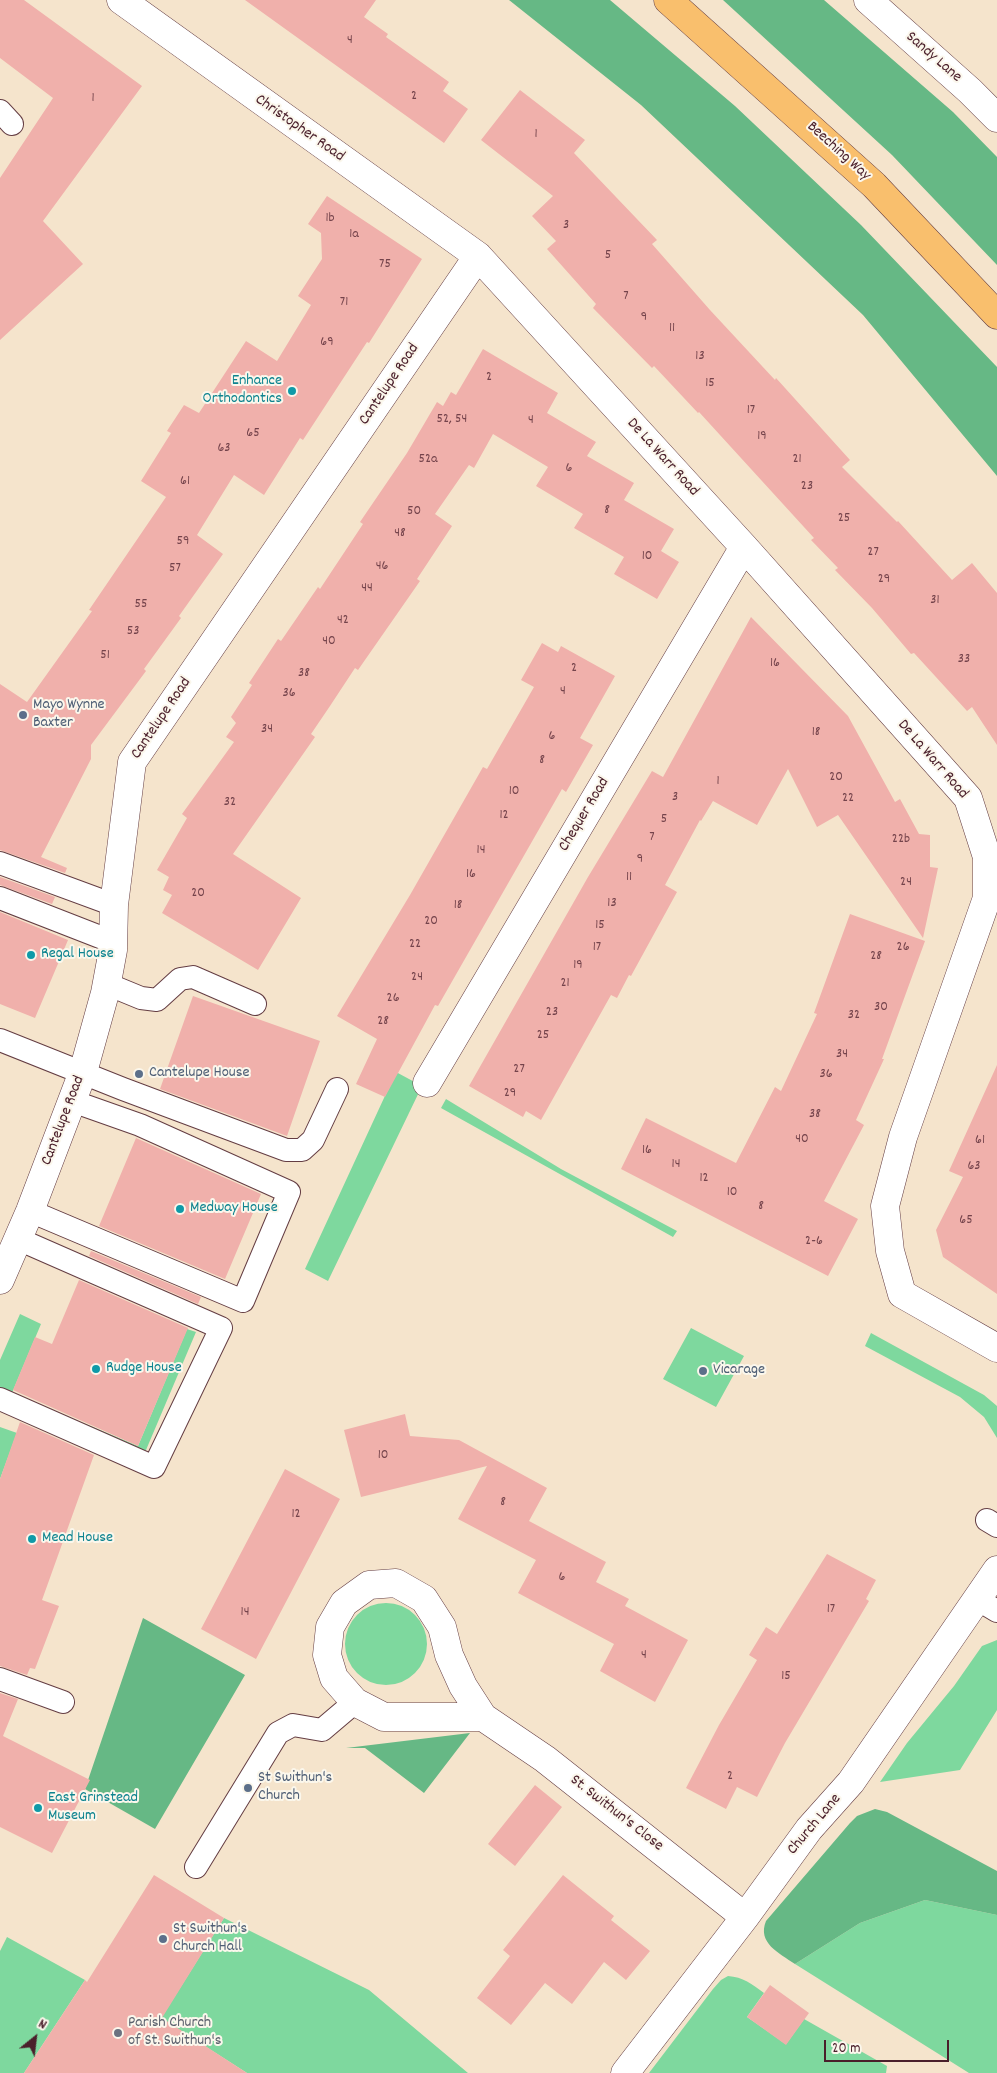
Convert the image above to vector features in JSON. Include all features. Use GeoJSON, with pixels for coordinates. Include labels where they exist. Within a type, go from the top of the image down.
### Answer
{"type":"FeatureCollection","features":[{"type":"Feature","properties":{"kind":"highway","name":"Beeching Way"},"geometry":{"type":"LineString","coordinates":[[668,0],[874,185],[997,315]]}},
{"type":"Feature","properties":{"kind":"street","name":"Christopher Road"},"geometry":{"type":"LineString","coordinates":[[121,0],[478,256]]}},
{"type":"Feature","properties":{"kind":"street","name":"Sandy Lane"},"geometry":{"type":"LineString","coordinates":[[868,0],[970,91],[997,118]]}},
{"type":"Feature","properties":{"kind":"street","name":"De La Warr Road"},"geometry":{"type":"LineString","coordinates":[[478,256],[968,798],[987,857],[987,898],[903,1138],[885,1206],[890,1251],[902,1294],[997,1348]]}},
{"type":"Feature","properties":{"kind":"street","name":"Cantelupe Road"},"geometry":{"type":"LineString","coordinates":[[0,1280],[30,1211],[83,1072],[107,984],[113,942],[114,905],[132,762],[478,256]]}},
{"type":"Feature","properties":{"kind":"street","name":"Chequer Road"},"geometry":{"type":"LineString","coordinates":[[427,1083],[744,548]]}},
{"type":"Feature","properties":{"kind":"street","name":"Church Lane"},"geometry":{"type":"LineString","coordinates":[[625,2073],[745,1917],[809,1828],[851,1782],[987,1605],[997,1570]]}},
{"type":"Feature","properties":{"kind":"street","name":"St. Swithun's Close"},"geometry":{"type":"LineString","coordinates":[[483,1717],[384,1717],[354,1702],[334,1678],[327,1655],[330,1627],[344,1603],[369,1585],[396,1583],[424,1599],[442,1627],[448,1655],[463,1686],[483,1717],[545,1759],[745,1917]]}},
{"type":"Feature","properties":{"kind":"lane"},"geometry":{"type":"LineString","coordinates":[[0,863],[114,905]]}},
{"type":"Feature","properties":{"kind":"lane"},"geometry":{"type":"LineString","coordinates":[[0,898],[113,942]]}},
{"type":"Feature","properties":{"kind":"lane"},"geometry":{"type":"LineString","coordinates":[[107,984],[141,998],[157,1000],[180,979],[193,978],[255,1004]]}},
{"type":"Feature","properties":{"kind":"lane"},"geometry":{"type":"LineString","coordinates":[[0,1040],[123,1089],[286,1150],[302,1150],[313,1140],[337,1089]]}},
{"type":"Feature","properties":{"kind":"lane"},"geometry":{"type":"LineString","coordinates":[[30,1211],[243,1301],[289,1192],[140,1125],[72,1101]]}},
{"type":"Feature","properties":{"kind":"lane"},"geometry":{"type":"LineString","coordinates":[[0,1399],[154,1467],[220,1328],[18,1239]]}},
{"type":"Feature","properties":{"kind":"lane"},"geometry":{"type":"LineString","coordinates":[[0,1678],[63,1702]]}},
{"type":"Feature","properties":{"kind":"lane"},"geometry":{"type":"LineString","coordinates":[[196,1867],[278,1733],[292,1725],[322,1730],[354,1702]]}},
{"type":"Feature","properties":{"kind":"green space"},"geometry":{"type":"Polygon","coordinates":[[[509,0],[610,0],[735,106],[861,225],[997,367],[997,476],[863,315],[641,105],[509,0]]]}},
{"type":"Feature","properties":{"kind":"green space"},"geometry":{"type":"Polygon","coordinates":[[[723,0],[824,0],[953,112],[997,157],[997,265],[892,155],[723,0]]]}},
{"type":"Feature","properties":{"kind":"green space"},"geometry":{"type":"Polygon","coordinates":[[[396,1072],[422,1086],[328,1281],[305,1269],[396,1072]]]}},
{"type":"Feature","properties":{"kind":"green space"},"geometry":{"type":"Polygon","coordinates":[[[446,1099],[561,1169],[677,1231],[673,1237],[441,1108],[446,1099]]]}},
{"type":"Feature","properties":{"kind":"green space"},"geometry":{"type":"Polygon","coordinates":[[[20,1314],[41,1324],[12,1393],[138,1446],[187,1329],[196,1332],[146,1450],[141,1451],[0,1391],[0,1360],[20,1314]]]}},
{"type":"Feature","properties":{"kind":"green space"},"geometry":{"type":"Polygon","coordinates":[[[691,1328],[744,1356],[716,1407],[663,1379],[691,1328]]]}},
{"type":"Feature","properties":{"kind":"green space"},"geometry":{"type":"Polygon","coordinates":[[[871,1333],[984,1395],[997,1406],[997,1438],[984,1417],[960,1397],[865,1346],[871,1333]]]}},
{"type":"Feature","properties":{"kind":"green space"},"geometry":{"type":"Polygon","coordinates":[[[0,1427],[17,1433],[0,1479],[0,1427]]]}},
{"type":"Feature","properties":{"kind":"green space"},"geometry":{"type":"Polygon","coordinates":[[[378,1603],[394,1603],[409,1610],[420,1621],[427,1636],[424,1660],[415,1673],[394,1685],[378,1685],[363,1678],[352,1667],[345,1652],[345,1636],[352,1621],[363,1610],[378,1603]]]}},
{"type":"Feature","properties":{"kind":"green space"},"geometry":{"type":"Polygon","coordinates":[[[143,1618],[245,1675],[155,1829],[85,1789],[143,1618]]]}},
{"type":"Feature","properties":{"kind":"green space"},"geometry":{"type":"Polygon","coordinates":[[[997,1640],[997,1710],[960,1770],[880,1782],[907,1743],[954,1686],[982,1646],[997,1640]]]}},
{"type":"Feature","properties":{"kind":"green space"},"geometry":{"type":"Polygon","coordinates":[[[470,1733],[424,1793],[365,1748],[346,1748],[470,1733]]]}},
{"type":"Feature","properties":{"kind":"green space"},"geometry":{"type":"Polygon","coordinates":[[[875,1809],[887,1812],[997,1871],[997,1915],[925,1900],[860,1923],[795,1964],[771,1947],[764,1935],[766,1921],[850,1823],[857,1816],[875,1809]]]}},
{"type":"Feature","properties":{"kind":"green space"},"geometry":{"type":"Polygon","coordinates":[[[925,1900],[997,1915],[997,2073],[969,2073],[795,1964],[860,1923],[925,1900]]]}},
{"type":"Feature","properties":{"kind":"green space"},"geometry":{"type":"Polygon","coordinates":[[[224,1918],[369,1990],[468,2073],[247,2073],[161,2018],[224,1918]]]}},
{"type":"Feature","properties":{"kind":"green space"},"geometry":{"type":"Polygon","coordinates":[[[7,1937],[85,1980],[24,2073],[0,2073],[0,1951],[7,1937]]]}},
{"type":"Feature","properties":{"kind":"green space"},"geometry":{"type":"Polygon","coordinates":[[[728,1976],[743,1979],[764,1993],[747,2017],[786,2044],[804,2019],[887,2066],[886,2073],[649,2073],[713,1989],[721,1980],[728,1976]]]}},
{"type":"Feature","properties":{"kind":"building"},"geometry":{"type":"Polygon","coordinates":[[[0,0],[24,0],[142,86],[43,221],[83,264],[0,340],[0,178],[53,98],[0,58],[0,0]]]}},
{"type":"Feature","properties":{"kind":"building"},"geometry":{"type":"Polygon","coordinates":[[[245,0],[376,0],[364,17],[388,34],[386,37],[449,82],[443,91],[468,109],[444,143],[245,0]]]}},
{"type":"Feature","properties":{"kind":"building"},"geometry":{"type":"Polygon","coordinates":[[[520,90],[585,140],[574,153],[657,240],[652,244],[710,310],[775,380],[776,378],[850,460],[842,467],[898,521],[952,580],[972,563],[997,593],[997,745],[972,707],[967,711],[914,653],[911,654],[872,608],[835,570],[838,568],[811,540],[814,538],[699,412],[654,366],[652,368],[593,308],[596,304],[547,249],[556,241],[532,216],[553,196],[481,140],[520,90]]]}},
{"type":"Feature","properties":{"kind":"building"},"geometry":{"type":"Polygon","coordinates":[[[327,196],[422,259],[369,343],[367,342],[303,440],[300,438],[264,495],[234,475],[197,535],[223,554],[179,616],[181,618],[144,669],[146,671],[91,745],[91,759],[41,857],[67,868],[65,873],[0,850],[0,684],[27,702],[92,611],[89,610],[166,497],[141,481],[171,433],[167,431],[184,405],[199,413],[246,341],[277,361],[311,305],[298,296],[322,259],[321,233],[308,224],[327,196]]]}},
{"type":"Feature","properties":{"kind":"building"},"geometry":{"type":"Polygon","coordinates":[[[483,349],[558,393],[547,413],[596,442],[587,456],[634,483],[624,500],[674,529],[661,551],[679,562],[657,599],[614,574],[624,557],[574,528],[583,514],[536,486],[548,467],[493,434],[474,468],[469,465],[435,514],[452,526],[417,579],[420,581],[358,670],[355,668],[311,734],[315,737],[233,854],[301,898],[258,970],[162,913],[172,895],[163,890],[169,877],[157,870],[187,818],[182,814],[234,742],[226,737],[236,723],[231,717],[252,685],[249,683],[278,639],[281,641],[318,587],[320,589],[363,524],[360,522],[407,453],[437,402],[443,406],[451,392],[456,395],[483,349]]]}},
{"type":"Feature","properties":{"kind":"building"},"geometry":{"type":"Polygon","coordinates":[[[751,617],[848,716],[895,802],[900,799],[919,834],[930,835],[930,867],[938,868],[923,938],[838,815],[817,827],[788,769],[757,825],[713,801],[700,820],[665,885],[677,892],[631,976],[629,975],[617,998],[611,995],[541,1120],[526,1111],[523,1117],[469,1086],[588,877],[652,771],[663,777],[751,617]]]}},
{"type":"Feature","properties":{"kind":"building"},"geometry":{"type":"Polygon","coordinates":[[[542,643],[558,652],[561,646],[615,676],[580,738],[593,745],[566,792],[562,789],[438,1006],[435,1005],[385,1097],[356,1084],[377,1039],[337,1016],[410,895],[483,767],[487,769],[534,687],[521,680],[542,643]]]}},
{"type":"Feature","properties":{"kind":"building"},"geometry":{"type":"Polygon","coordinates":[[[0,877],[55,897],[52,904],[0,885],[0,877]]]}},
{"type":"Feature","properties":{"kind":"building","name":"Regal House"},"geometry":{"type":"Polygon","coordinates":[[[0,912],[68,940],[35,1018],[0,1004],[0,912]]]}},
{"type":"Feature","properties":{"kind":"building"},"geometry":{"type":"Polygon","coordinates":[[[850,914],[925,941],[882,1059],[884,1059],[856,1120],[864,1125],[824,1201],[858,1219],[828,1276],[621,1169],[646,1118],[736,1163],[775,1087],[781,1091],[817,1014],[814,1013],[850,914]]]}},
{"type":"Feature","properties":{"kind":"building"},"geometry":{"type":"Polygon","coordinates":[[[193,996],[320,1041],[287,1136],[160,1089],[193,996]]]}},
{"type":"Feature","properties":{"kind":"building"},"geometry":{"type":"Polygon","coordinates":[[[997,1065],[997,1294],[943,1257],[936,1230],[963,1177],[949,1171],[997,1065]]]}},
{"type":"Feature","properties":{"kind":"building","name":"Medway House"},"geometry":{"type":"Polygon","coordinates":[[[136,1138],[261,1194],[225,1279],[99,1226],[136,1138]]]}},
{"type":"Feature","properties":{"kind":"building"},"geometry":{"type":"Polygon","coordinates":[[[91,1251],[201,1297],[198,1304],[89,1256],[91,1251]]]}},
{"type":"Feature","properties":{"kind":"building","name":"Rudge House"},"geometry":{"type":"Polygon","coordinates":[[[79,1280],[188,1328],[138,1446],[13,1390],[35,1337],[52,1344],[79,1280]]]}},
{"type":"Feature","properties":{"kind":"building"},"geometry":{"type":"Polygon","coordinates":[[[405,1414],[410,1436],[459,1440],[547,1488],[529,1521],[606,1562],[596,1582],[629,1599],[625,1606],[688,1640],[655,1702],[600,1671],[614,1644],[518,1593],[536,1560],[458,1519],[487,1466],[361,1497],[344,1430],[405,1414]]]}},
{"type":"Feature","properties":{"kind":"building","name":"Mead House"},"geometry":{"type":"Polygon","coordinates":[[[20,1422],[94,1455],[42,1600],[59,1606],[35,1669],[30,1668],[27,1675],[0,1666],[0,1479],[20,1422]]]}},
{"type":"Feature","properties":{"kind":"building"},"geometry":{"type":"Polygon","coordinates":[[[285,1469],[340,1499],[256,1659],[201,1629],[285,1469]]]}},
{"type":"Feature","properties":{"kind":"building"},"geometry":{"type":"Polygon","coordinates":[[[827,1554],[876,1580],[866,1599],[869,1601],[785,1743],[757,1797],[737,1787],[726,1809],[686,1788],[719,1725],[757,1660],[749,1655],[766,1627],[777,1634],[827,1554]]]}},
{"type":"Feature","properties":{"kind":"building","name":"East Grinstead Museum"},"geometry":{"type":"Polygon","coordinates":[[[0,1693],[18,1699],[3,1736],[90,1780],[52,1853],[0,1827],[0,1693]]]}},
{"type":"Feature","properties":{"kind":"building"},"geometry":{"type":"Polygon","coordinates":[[[535,1785],[562,1807],[515,1866],[488,1844],[535,1785]]]}},
{"type":"Feature","properties":{"kind":"building"},"geometry":{"type":"Polygon","coordinates":[[[154,1875],[224,1918],[162,2018],[247,2073],[24,2073],[85,1980],[87,1982],[154,1875]]]}},
{"type":"Feature","properties":{"kind":"building"},"geometry":{"type":"Polygon","coordinates":[[[563,1875],[614,1916],[611,1920],[650,1951],[626,1980],[604,1962],[572,2004],[545,1983],[511,2025],[477,1998],[510,1956],[503,1950],[563,1875]]]}},
{"type":"Feature","properties":{"kind":"building"},"geometry":{"type":"Polygon","coordinates":[[[770,1985],[809,2013],[786,2045],[747,2017],[770,1985]]]}},
{"type":"Feature","properties":{"kind":"place","name":"Enhance Orthodontics"},"geometry":{"type":"Point","coordinates":[292,391]}},
{"type":"Feature","properties":{"kind":"place","name":"Mayo Wynne Baxter"},"geometry":{"type":"Point","coordinates":[23,715]}},
{"type":"Feature","properties":{"kind":"place","name":"Regal House"},"geometry":{"type":"Point","coordinates":[31,955]}},
{"type":"Feature","properties":{"kind":"place","name":"Cantelupe House"},"geometry":{"type":"Point","coordinates":[139,1074]}},
{"type":"Feature","properties":{"kind":"place","name":"Medway House"},"geometry":{"type":"Point","coordinates":[180,1209]}},
{"type":"Feature","properties":{"kind":"place","name":"Rudge House"},"geometry":{"type":"Point","coordinates":[96,1369]}},
{"type":"Feature","properties":{"kind":"place","name":"Vicarage"},"geometry":{"type":"Point","coordinates":[703,1371]}},
{"type":"Feature","properties":{"kind":"place","name":"Mead House"},"geometry":{"type":"Point","coordinates":[32,1539]}},
{"type":"Feature","properties":{"kind":"place","name":"St Swithun's Church"},"geometry":{"type":"Point","coordinates":[248,1788]}},
{"type":"Feature","properties":{"kind":"place","name":"East Grinstead Museum"},"geometry":{"type":"Point","coordinates":[38,1808]}},
{"type":"Feature","properties":{"kind":"place","name":"St Swithun's Church Hall"},"geometry":{"type":"Point","coordinates":[163,1939]}},
{"type":"Feature","properties":{"kind":"place","name":"Parish Church of St. Swithun's"},"geometry":{"type":"Point","coordinates":[118,2033]}}]}
